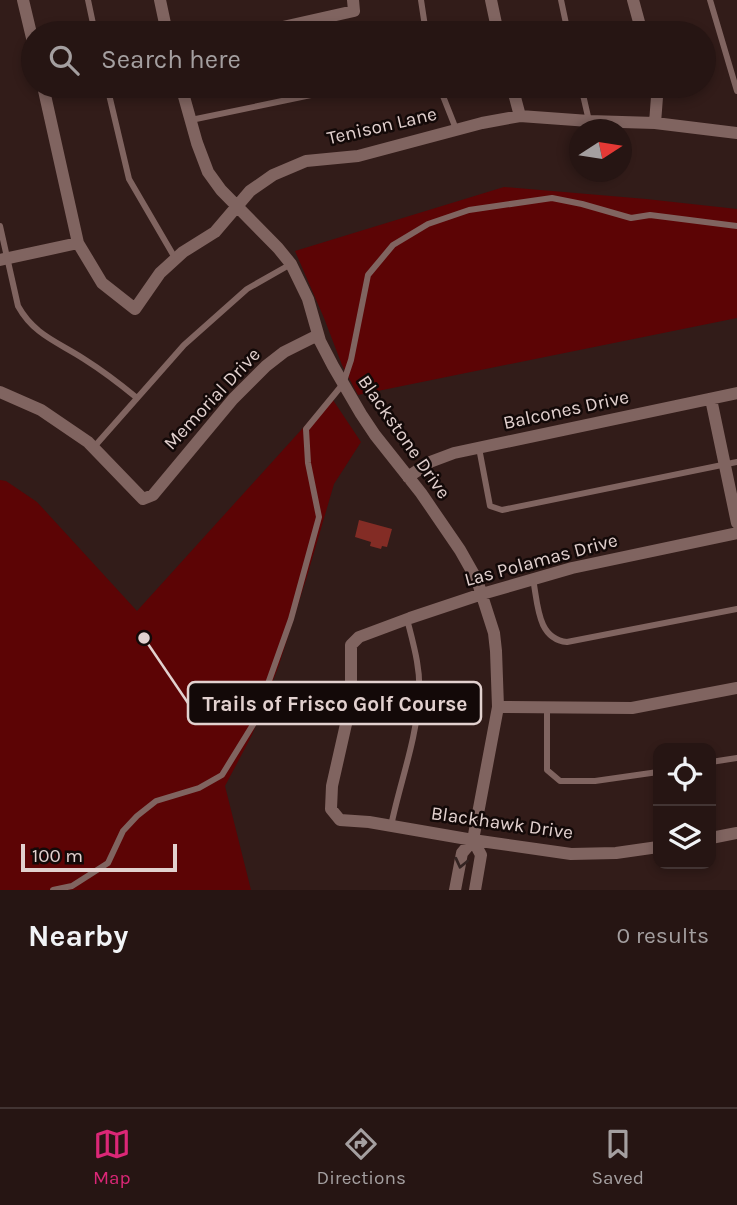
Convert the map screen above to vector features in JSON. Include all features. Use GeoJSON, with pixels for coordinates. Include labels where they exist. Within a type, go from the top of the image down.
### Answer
{"type":"FeatureCollection","features":[{"type":"Feature","properties":{"kind":"street"},"geometry":{"type":"LineString","coordinates":[[23,0],[28,21]]}},
{"type":"Feature","properties":{"kind":"street"},"geometry":{"type":"LineString","coordinates":[[160,0],[164,21]]}},
{"type":"Feature","properties":{"kind":"street"},"geometry":{"type":"LineString","coordinates":[[491,0],[495,21]]}},
{"type":"Feature","properties":{"kind":"street"},"geometry":{"type":"LineString","coordinates":[[633,0],[639,21]]}},
{"type":"Feature","properties":{"kind":"street"},"geometry":{"type":"LineString","coordinates":[[300,21],[353,6]]}},
{"type":"Feature","properties":{"kind":"street"},"geometry":{"type":"LineString","coordinates":[[4,259],[78,243],[46,98]]}},
{"type":"Feature","properties":{"kind":"street","name":"Blackstone Drive"},"geometry":{"type":"LineString","coordinates":[[185,98],[208,172],[221,190],[291,264],[308,299],[318,335],[343,384],[375,435],[421,493],[460,550],[482,594],[496,651],[498,707],[473,840],[462,853],[455,890]]}},
{"type":"Feature","properties":{"kind":"street"},"geometry":{"type":"LineString","coordinates":[[515,98],[520,116]]}},
{"type":"Feature","properties":{"kind":"street"},"geometry":{"type":"LineString","coordinates":[[655,123],[657,98]]}},
{"type":"Feature","properties":{"kind":"street","name":"Tenison Lane"},"geometry":{"type":"LineString","coordinates":[[78,243],[102,283],[135,309],[160,273],[215,232],[250,191],[273,175],[306,161],[358,156],[501,119],[520,116],[569,120]]}},
{"type":"Feature","properties":{"kind":"street","name":"Tenison Lane"},"geometry":{"type":"LineString","coordinates":[[632,122],[737,133]]}},
{"type":"Feature","properties":{"kind":"street","name":"Memorial Drive"},"geometry":{"type":"LineString","coordinates":[[93,448],[143,499],[152,495],[233,399],[266,366],[284,352],[318,335]]}},
{"type":"Feature","properties":{"kind":"street"},"geometry":{"type":"LineString","coordinates":[[0,392],[41,410],[93,448]]}},
{"type":"Feature","properties":{"kind":"street","name":"Balcones Drive"},"geometry":{"type":"LineString","coordinates":[[408,477],[430,461],[454,453],[737,393]]}},
{"type":"Feature","properties":{"kind":"street"},"geometry":{"type":"LineString","coordinates":[[711,399],[731,464],[737,523]]}},
{"type":"Feature","properties":{"kind":"street","name":"Las Polamas Drive"},"geometry":{"type":"LineString","coordinates":[[340,820],[331,808],[332,786],[351,702],[351,645],[359,638],[482,594],[572,568],[737,533]]}},
{"type":"Feature","properties":{"kind":"street"},"geometry":{"type":"LineString","coordinates":[[498,707],[632,708],[737,688]]}},
{"type":"Feature","properties":{"kind":"street","name":"Blackhawk Drive"},"geometry":{"type":"LineString","coordinates":[[340,820],[369,822],[570,854],[616,853],[653,848]]}},
{"type":"Feature","properties":{"kind":"street"},"geometry":{"type":"LineString","coordinates":[[716,837],[737,833]]}},
{"type":"Feature","properties":{"kind":"street","name":"Blackstone Drive"},"geometry":{"type":"LineString","coordinates":[[473,840],[481,855],[475,890]]}},
{"type":"Feature","properties":{"kind":"lane"},"geometry":{"type":"LineString","coordinates":[[88,0],[92,21]]}},
{"type":"Feature","properties":{"kind":"lane"},"geometry":{"type":"LineString","coordinates":[[421,0],[424,21]]}},
{"type":"Feature","properties":{"kind":"lane"},"geometry":{"type":"LineString","coordinates":[[561,0],[565,21]]}},
{"type":"Feature","properties":{"kind":"lane"},"geometry":{"type":"LineString","coordinates":[[710,0],[737,91]]}},
{"type":"Feature","properties":{"kind":"lane"},"geometry":{"type":"LineString","coordinates":[[110,98],[129,179],[176,259]]}},
{"type":"Feature","properties":{"kind":"lane"},"geometry":{"type":"LineString","coordinates":[[191,120],[296,98]]}},
{"type":"Feature","properties":{"kind":"lane"},"geometry":{"type":"LineString","coordinates":[[444,98],[456,129]]}},
{"type":"Feature","properties":{"kind":"lane"},"geometry":{"type":"LineString","coordinates":[[584,98],[589,119]]}},
{"type":"Feature","properties":{"kind":"lane"},"geometry":{"type":"LineString","coordinates":[[52,890],[72,886],[108,863],[123,831],[156,801],[199,788],[222,775],[254,723],[290,619],[319,517],[308,463],[306,429],[343,384],[351,360],[368,275],[393,245],[428,224],[470,210],[552,198],[631,218],[650,215],[737,226]]}},
{"type":"Feature","properties":{"kind":"lane"},"geometry":{"type":"LineString","coordinates":[[0,226],[4,259],[24,318],[40,333],[83,358],[137,398]]}},
{"type":"Feature","properties":{"kind":"lane"},"geometry":{"type":"LineString","coordinates":[[93,448],[184,345],[247,289],[291,264]]}},
{"type":"Feature","properties":{"kind":"lane"},"geometry":{"type":"LineString","coordinates":[[479,448],[490,506],[502,510],[731,464]]}},
{"type":"Feature","properties":{"kind":"lane"},"geometry":{"type":"LineString","coordinates":[[533,579],[542,625],[557,641],[567,642],[737,609]]}},
{"type":"Feature","properties":{"kind":"lane"},"geometry":{"type":"LineString","coordinates":[[391,826],[414,736],[420,691],[407,620]]}},
{"type":"Feature","properties":{"kind":"lane"},"geometry":{"type":"LineString","coordinates":[[547,708],[547,770],[560,781],[595,781],[653,773]]}},
{"type":"Feature","properties":{"kind":"lane"},"geometry":{"type":"LineString","coordinates":[[716,761],[737,758]]}},
{"type":"Feature","properties":{"kind":"shaded area"},"geometry":{"type":"Polygon","coordinates":[[[504,187],[737,209],[737,318],[358,395],[342,365],[295,251],[504,187]]]}},
{"type":"Feature","properties":{"kind":"shaded area"},"geometry":{"type":"Polygon","coordinates":[[[331,397],[361,442],[334,484],[279,665],[252,735],[225,786],[251,890],[0,890],[0,480],[6,481],[37,502],[137,611],[331,397]]]}},
{"type":"Feature","properties":{"kind":"shaded area"},"geometry":{"type":"Polygon","coordinates":[[[359,520],[392,529],[387,547],[382,546],[381,549],[370,546],[371,542],[355,537],[359,520]]]}},
{"type":"Feature","properties":{"kind":"place","name":"Trails of Frisco Golf Course"},"geometry":{"type":"Point","coordinates":[144,638]}}]}
